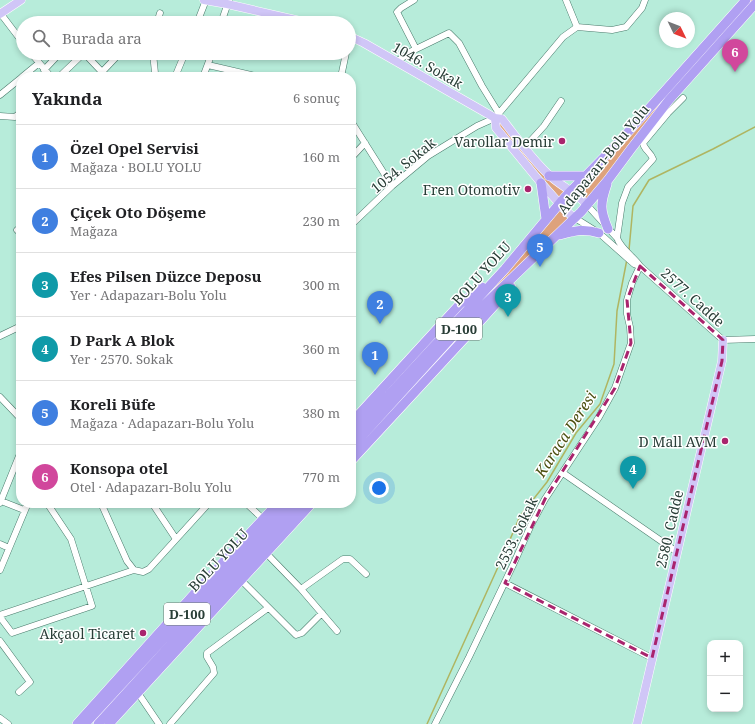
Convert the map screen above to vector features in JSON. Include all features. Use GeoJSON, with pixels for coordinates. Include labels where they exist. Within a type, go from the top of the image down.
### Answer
{"type":"FeatureCollection","features":[{"type":"Feature","properties":{"kind":"highway","name":"D-100"},"geometry":{"type":"LineString","coordinates":[[565,197],[620,141],[746,0]]}},
{"type":"Feature","properties":{"kind":"highway","name":"Adapazarı-Bolu Yolu"},"geometry":{"type":"LineString","coordinates":[[356,443],[463,325],[557,236],[587,205],[669,100],[755,4]]}},
{"type":"Feature","properties":{"kind":"highway"},"geometry":{"type":"LineString","coordinates":[[549,176],[586,176]]}},
{"type":"Feature","properties":{"kind":"highway"},"geometry":{"type":"LineString","coordinates":[[608,180],[602,200],[602,214],[608,229]]}},
{"type":"Feature","properties":{"kind":"highway"},"geometry":{"type":"LineString","coordinates":[[541,183],[546,219]]}},
{"type":"Feature","properties":{"kind":"highway","name":"BOLU YOLU"},"geometry":{"type":"LineString","coordinates":[[356,431],[504,269],[565,197]]}},
{"type":"Feature","properties":{"kind":"highway"},"geometry":{"type":"LineString","coordinates":[[557,236],[578,230],[588,230],[599,233]]}},
{"type":"Feature","properties":{"kind":"highway"},"geometry":{"type":"LineString","coordinates":[[356,456],[474,328],[536,256]]}},
{"type":"Feature","properties":{"kind":"highway"},"geometry":{"type":"LineString","coordinates":[[356,418],[460,304],[504,269]]}},
{"type":"Feature","properties":{"kind":"highway"},"geometry":{"type":"LineString","coordinates":[[77,724],[273,508]]}},
{"type":"Feature","properties":{"kind":"highway","name":"BOLU YOLU"},"geometry":{"type":"LineString","coordinates":[[86,724],[284,508]]}},
{"type":"Feature","properties":{"kind":"highway","name":"D-100"},"geometry":{"type":"LineString","coordinates":[[98,724],[295,508]]}},
{"type":"Feature","properties":{"kind":"highway"},"geometry":{"type":"LineString","coordinates":[[109,724],[307,508]]}},
{"type":"Feature","properties":{"kind":"main road"},"geometry":{"type":"LineString","coordinates":[[1,14],[21,0]]}},
{"type":"Feature","properties":{"kind":"main road"},"geometry":{"type":"LineString","coordinates":[[205,0],[228,2],[282,16]]}},
{"type":"Feature","properties":{"kind":"main road","name":"1046. Sokak"},"geometry":{"type":"LineString","coordinates":[[356,39],[495,118],[502,119],[565,197]]}},
{"type":"Feature","properties":{"kind":"main road"},"geometry":{"type":"LineString","coordinates":[[495,118],[496,128],[541,183],[565,197],[580,197],[587,205]]}},
{"type":"Feature","properties":{"kind":"main road"},"geometry":{"type":"LineString","coordinates":[[565,197],[566,211],[575,218]]}},
{"type":"Feature","properties":{"kind":"main road","name":"2580. Cadde"},"geometry":{"type":"LineString","coordinates":[[637,724],[722,361],[723,340]]}},
{"type":"Feature","properties":{"kind":"street"},"geometry":{"type":"LineString","coordinates":[[199,16],[205,0]]}},
{"type":"Feature","properties":{"kind":"street"},"geometry":{"type":"LineString","coordinates":[[414,0],[397,12],[416,49]]}},
{"type":"Feature","properties":{"kind":"street"},"geometry":{"type":"LineString","coordinates":[[566,0],[577,27]]}},
{"type":"Feature","properties":{"kind":"street"},"geometry":{"type":"LineString","coordinates":[[495,118],[563,37],[577,27],[612,30],[626,27],[642,8],[645,0]]}},
{"type":"Feature","properties":{"kind":"street"},"geometry":{"type":"LineString","coordinates":[[223,16],[228,2]]}},
{"type":"Feature","properties":{"kind":"street"},"geometry":{"type":"LineString","coordinates":[[1,14],[16,34]]}},
{"type":"Feature","properties":{"kind":"street"},"geometry":{"type":"LineString","coordinates":[[396,62],[416,49],[449,33],[459,43],[498,112],[495,118]]}},
{"type":"Feature","properties":{"kind":"street"},"geometry":{"type":"LineString","coordinates":[[37,60],[44,70],[53,60]]}},
{"type":"Feature","properties":{"kind":"street"},"geometry":{"type":"LineString","coordinates":[[64,72],[77,60]]}},
{"type":"Feature","properties":{"kind":"street"},"geometry":{"type":"LineString","coordinates":[[91,60],[102,72],[113,60]]}},
{"type":"Feature","properties":{"kind":"street"},"geometry":{"type":"LineString","coordinates":[[154,60],[155,72]]}},
{"type":"Feature","properties":{"kind":"street"},"geometry":{"type":"LineString","coordinates":[[177,72],[182,60]]}},
{"type":"Feature","properties":{"kind":"street"},"geometry":{"type":"LineString","coordinates":[[205,72],[210,60]]}},
{"type":"Feature","properties":{"kind":"street"},"geometry":{"type":"LineString","coordinates":[[341,72],[344,60]]}},
{"type":"Feature","properties":{"kind":"street"},"geometry":{"type":"LineString","coordinates":[[29,72],[39,63]]}},
{"type":"Feature","properties":{"kind":"street"},"geometry":{"type":"LineString","coordinates":[[208,65],[230,72]]}},
{"type":"Feature","properties":{"kind":"street"},"geometry":{"type":"LineString","coordinates":[[0,96],[16,83]]}},
{"type":"Feature","properties":{"kind":"street"},"geometry":{"type":"LineString","coordinates":[[618,241],[622,203],[628,187],[653,159],[651,153],[643,147],[643,143],[668,113],[683,98]]}},
{"type":"Feature","properties":{"kind":"street"},"geometry":{"type":"LineString","coordinates":[[524,148],[544,126],[562,101]]}},
{"type":"Feature","properties":{"kind":"street"},"geometry":{"type":"LineString","coordinates":[[0,116],[16,116]]}},
{"type":"Feature","properties":{"kind":"street","name":"1054. Sokak"},"geometry":{"type":"LineString","coordinates":[[356,220],[392,186],[428,156],[477,126],[495,118]]}},
{"type":"Feature","properties":{"kind":"street"},"geometry":{"type":"LineString","coordinates":[[356,130],[392,186]]}},
{"type":"Feature","properties":{"kind":"street"},"geometry":{"type":"LineString","coordinates":[[356,153],[365,143]]}},
{"type":"Feature","properties":{"kind":"street"},"geometry":{"type":"LineString","coordinates":[[587,205],[637,263]]}},
{"type":"Feature","properties":{"kind":"street"},"geometry":{"type":"LineString","coordinates":[[575,218],[599,233],[618,250],[637,263]]}},
{"type":"Feature","properties":{"kind":"street","name":"2577. Cadde"},"geometry":{"type":"LineString","coordinates":[[637,263],[723,340],[755,339]]}},
{"type":"Feature","properties":{"kind":"street","name":"2553. Sokak"},"geometry":{"type":"LineString","coordinates":[[435,724],[469,657],[531,525],[546,498],[599,417],[615,388],[631,342],[627,314],[627,300],[637,263]]}},
{"type":"Feature","properties":{"kind":"street"},"geometry":{"type":"LineString","coordinates":[[0,336],[16,328]]}},
{"type":"Feature","properties":{"kind":"street"},"geometry":{"type":"LineString","coordinates":[[0,397],[16,413]]}},
{"type":"Feature","properties":{"kind":"street"},"geometry":{"type":"LineString","coordinates":[[16,463],[0,502],[16,507]]}},
{"type":"Feature","properties":{"kind":"street"},"geometry":{"type":"LineString","coordinates":[[563,473],[677,552]]}},
{"type":"Feature","properties":{"kind":"street"},"geometry":{"type":"LineString","coordinates":[[0,570],[24,510],[18,508]]}},
{"type":"Feature","properties":{"kind":"street"},"geometry":{"type":"LineString","coordinates":[[50,508],[71,539],[85,586],[92,606],[12,633],[0,616],[85,586],[134,570],[143,572],[149,569],[205,508]]}},
{"type":"Feature","properties":{"kind":"street"},"geometry":{"type":"LineString","coordinates":[[103,508],[127,561],[134,570]]}},
{"type":"Feature","properties":{"kind":"street"},"geometry":{"type":"LineString","coordinates":[[155,508],[176,539]]}},
{"type":"Feature","properties":{"kind":"street"},"geometry":{"type":"LineString","coordinates":[[251,508],[263,519]]}},
{"type":"Feature","properties":{"kind":"street"},"geometry":{"type":"LineString","coordinates":[[0,544],[9,548]]}},
{"type":"Feature","properties":{"kind":"street"},"geometry":{"type":"LineString","coordinates":[[266,553],[301,589],[337,631]]}},
{"type":"Feature","properties":{"kind":"street"},"geometry":{"type":"LineString","coordinates":[[301,589],[343,558],[350,559],[366,574]]}},
{"type":"Feature","properties":{"kind":"street"},"geometry":{"type":"LineString","coordinates":[[241,580],[297,635],[302,634],[322,613]]}},
{"type":"Feature","properties":{"kind":"street"},"geometry":{"type":"LineString","coordinates":[[505,582],[652,658]]}},
{"type":"Feature","properties":{"kind":"street"},"geometry":{"type":"LineString","coordinates":[[170,724],[214,673],[213,667],[207,657],[208,653],[268,608]]}},
{"type":"Feature","properties":{"kind":"street"},"geometry":{"type":"LineString","coordinates":[[0,641],[30,682],[19,692]]}},
{"type":"Feature","properties":{"kind":"street"},"geometry":{"type":"LineString","coordinates":[[138,693],[159,724]]}},
{"type":"Feature","properties":{"kind":"street"},"geometry":{"type":"LineString","coordinates":[[0,718],[8,724]]}},
{"type":"Feature","properties":{"kind":"highlighted area"},"geometry":{"type":"Polygon","coordinates":[[[640,266],[723,340],[722,361],[652,658],[505,583],[545,499],[615,388],[631,343],[627,300],[640,266]]]}},
{"type":"Feature","properties":{"kind":"shaded area"},"geometry":{"type":"Polygon","coordinates":[[[750,0],[754,0],[588,200],[576,189],[680,78],[750,0]]]}},
{"type":"Feature","properties":{"kind":"shaded area"},"geometry":{"type":"Polygon","coordinates":[[[500,123],[565,191],[559,197],[498,125],[500,123]]]}},
{"type":"Feature","properties":{"kind":"shaded area"},"geometry":{"type":"Polygon","coordinates":[[[558,209],[569,220],[473,309],[558,209]]]}},
{"type":"Feature","properties":{"kind":"waterway","name":"Karaca Deresi"},"geometry":{"type":"LineString","coordinates":[[629,250],[633,206],[649,180],[755,127]]}},
{"type":"Feature","properties":{"kind":"waterway","name":"Karaca Deresi"},"geometry":{"type":"LineString","coordinates":[[427,724],[520,516],[547,482],[576,433],[600,404],[614,364],[617,311],[627,259]]}},
{"type":"Feature","properties":{"kind":"place","name":"Konsopa otel"},"geometry":{"type":"Point","coordinates":[735,72]}},
{"type":"Feature","properties":{"kind":"place","name":"Varollar Demir"},"geometry":{"type":"Point","coordinates":[562,141]}},
{"type":"Feature","properties":{"kind":"place","name":"Fren Otomotiv"},"geometry":{"type":"Point","coordinates":[528,189]}},
{"type":"Feature","properties":{"kind":"place","name":"Koreli Büfe"},"geometry":{"type":"Point","coordinates":[540,267]}},
{"type":"Feature","properties":{"kind":"place","name":"Efes Pilsen Düzce Deposu"},"geometry":{"type":"Point","coordinates":[508,317]}},
{"type":"Feature","properties":{"kind":"place","name":"Çiçek Oto Döşeme"},"geometry":{"type":"Point","coordinates":[380,324]}},
{"type":"Feature","properties":{"kind":"place","name":"Özel Opel Servisi"},"geometry":{"type":"Point","coordinates":[375,375]}},
{"type":"Feature","properties":{"kind":"place","name":"D Mall AVM"},"geometry":{"type":"Point","coordinates":[725,441]}},
{"type":"Feature","properties":{"kind":"place","name":"D Park A Blok"},"geometry":{"type":"Point","coordinates":[633,489]}},
{"type":"Feature","properties":{"kind":"place","name":"Akçaol Ticaret"},"geometry":{"type":"Point","coordinates":[143,633]}}]}
